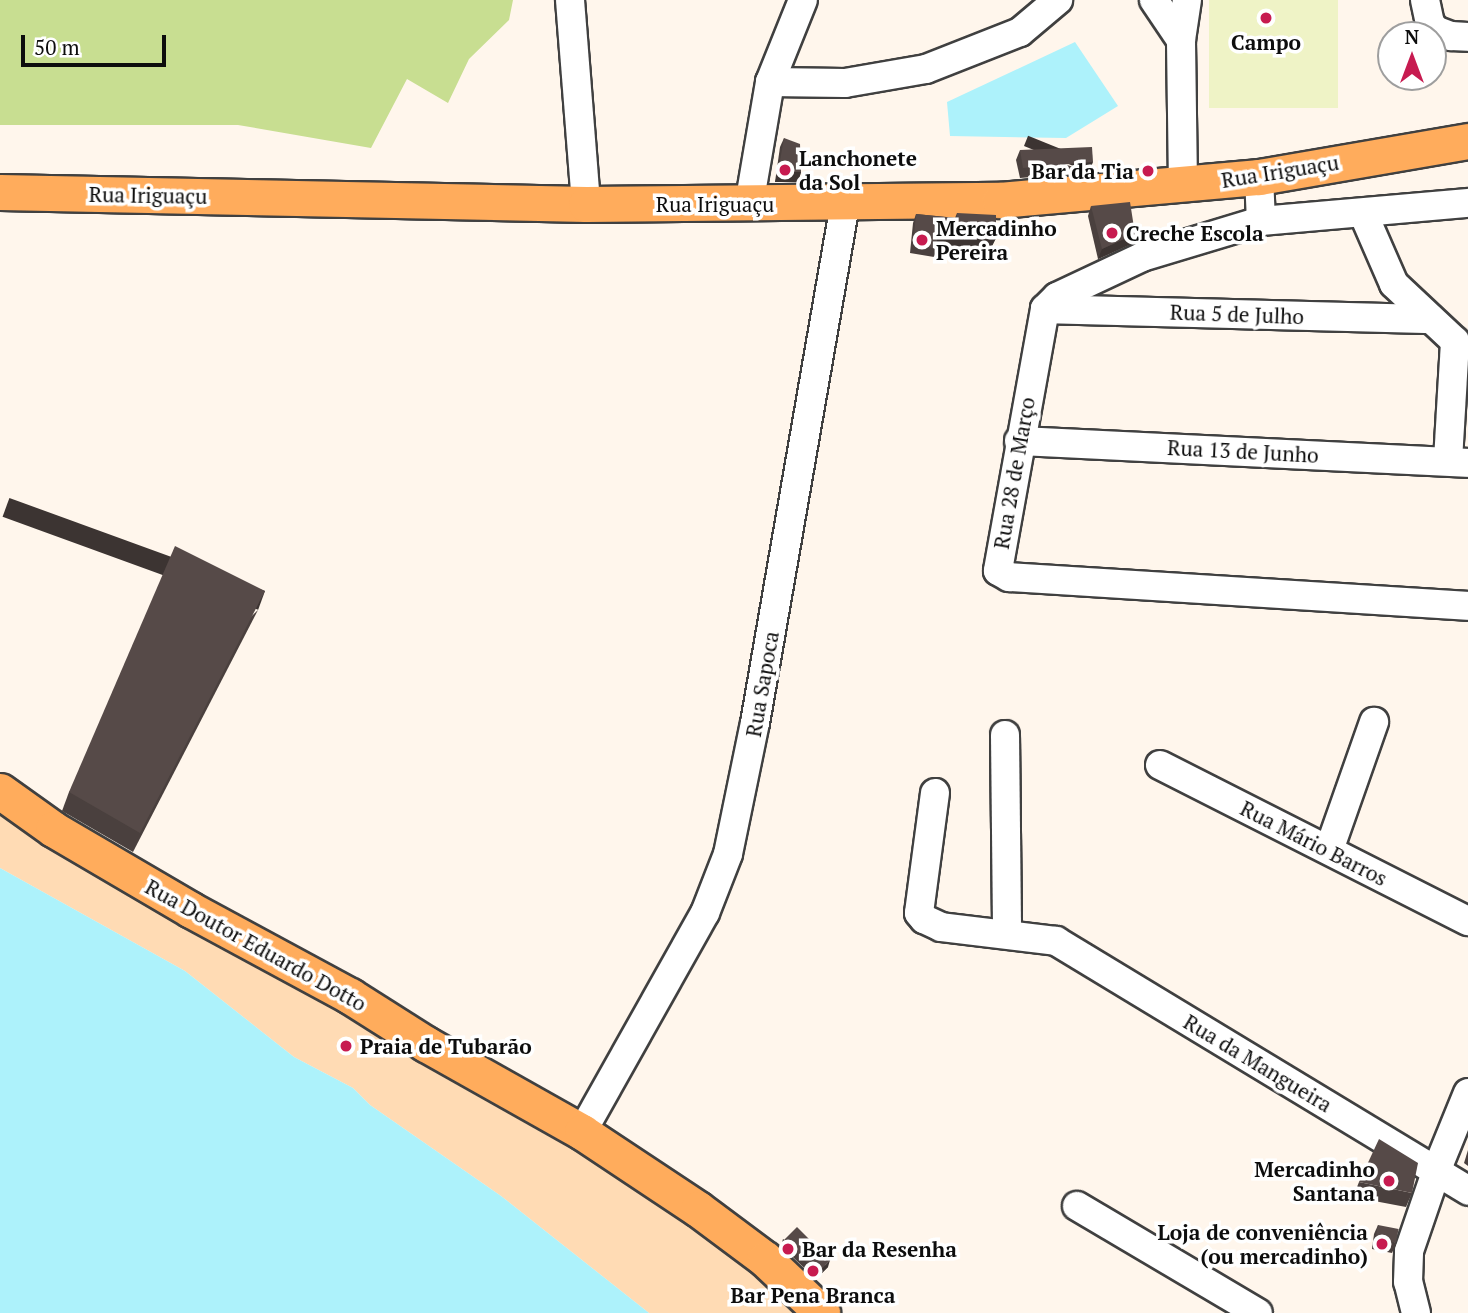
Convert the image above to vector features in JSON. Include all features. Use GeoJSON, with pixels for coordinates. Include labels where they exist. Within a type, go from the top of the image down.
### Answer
{"type":"FeatureCollection","features":[{"type":"Feature","properties":{"kind":"main road","name":"Rua Iriguaçu"},"geometry":{"type":"LineString","coordinates":[[0,192],[586,204],[749,205],[1000,200],[1259,177],[1468,141]]}},
{"type":"Feature","properties":{"kind":"main road","name":"Rua Doutor Eduardo Dotto"},"geometry":{"type":"LineString","coordinates":[[0,791],[53,829],[191,910],[349,996],[426,1044],[582,1132],[698,1209],[765,1259],[822,1313]]}},
{"type":"Feature","properties":{"kind":"street"},"geometry":{"type":"LineString","coordinates":[[569,0],[586,204]]}},
{"type":"Feature","properties":{"kind":"street"},"geometry":{"type":"LineString","coordinates":[[749,205],[770,82],[803,0]]}},
{"type":"Feature","properties":{"kind":"street"},"geometry":{"type":"LineString","coordinates":[[770,82],[845,83],[926,69],[1020,32],[1058,0]]}},
{"type":"Feature","properties":{"kind":"street"},"geometry":{"type":"LineString","coordinates":[[1154,0],[1181,40]]}},
{"type":"Feature","properties":{"kind":"street"},"geometry":{"type":"LineString","coordinates":[[1184,185],[1181,40],[1187,0]]}},
{"type":"Feature","properties":{"kind":"street"},"geometry":{"type":"LineString","coordinates":[[1425,0],[1430,23],[1435,30],[1451,36],[1468,37]]}},
{"type":"Feature","properties":{"kind":"street"},"geometry":{"type":"LineString","coordinates":[[1259,177],[1261,220]]}},
{"type":"Feature","properties":{"kind":"street"},"geometry":{"type":"LineString","coordinates":[[1045,309],[1057,296],[1142,257],[1261,220],[1363,214],[1468,203]]}},
{"type":"Feature","properties":{"kind":"street","name":"Rua Sapoca"},"geometry":{"type":"LineString","coordinates":[[582,1132],[705,913],[728,853],[755,723],[845,204]]}},
{"type":"Feature","properties":{"kind":"street"},"geometry":{"type":"LineString","coordinates":[[1363,214],[1388,275],[1430,319],[1461,342],[1458,461]]}},
{"type":"Feature","properties":{"kind":"street","name":"Rua 5 de Julho"},"geometry":{"type":"LineString","coordinates":[[1045,309],[1430,319]]}},
{"type":"Feature","properties":{"kind":"street","name":"Rua 28 de Março"},"geometry":{"type":"LineString","coordinates":[[1045,309],[996,567],[1001,575],[1468,606]]}},
{"type":"Feature","properties":{"kind":"street","name":"Rua 13 de Junho"},"geometry":{"type":"LineString","coordinates":[[1018,442],[1458,461]]}},
{"type":"Feature","properties":{"kind":"street"},"geometry":{"type":"LineString","coordinates":[[1329,850],[1374,722]]}},
{"type":"Feature","properties":{"kind":"street"},"geometry":{"type":"LineString","coordinates":[[936,793],[919,913],[930,923],[941,927],[1007,934],[1005,735]]}},
{"type":"Feature","properties":{"kind":"street","name":"Rua Mário Barros"},"geometry":{"type":"LineString","coordinates":[[1160,765],[1468,921]]}},
{"type":"Feature","properties":{"kind":"street","name":"Rua da Mangueira"},"geometry":{"type":"LineString","coordinates":[[1007,934],[1046,937],[1468,1191]]}},
{"type":"Feature","properties":{"kind":"street"},"geometry":{"type":"LineString","coordinates":[[1416,1313],[1408,1282],[1409,1251],[1437,1170],[1468,1093]]}},
{"type":"Feature","properties":{"kind":"street"},"geometry":{"type":"LineString","coordinates":[[1077,1206],[1258,1313]]}},
{"type":"Feature","properties":{"kind":"green space"},"geometry":{"type":"Polygon","coordinates":[[[0,0],[513,0],[509,20],[469,59],[448,103],[407,79],[371,148],[238,125],[0,125],[0,0]]]}},
{"type":"Feature","properties":{"kind":"green space"},"geometry":{"type":"Polygon","coordinates":[[[1209,0],[1338,0],[1338,108],[1209,108],[1209,0]]]}},
{"type":"Feature","properties":{"kind":"sand","name":"Praia de Tubarão"},"geometry":{"type":"Polygon","coordinates":[[[0,798],[669,1203],[772,1284],[801,1313],[649,1313],[501,1196],[370,1105],[353,1088],[294,1057],[185,971],[0,868],[0,798]]]}},
{"type":"Feature","properties":{"kind":"water"},"geometry":{"type":"Polygon","coordinates":[[[1075,42],[1118,106],[1066,138],[950,136],[947,102],[1075,42]]]}},
{"type":"Feature","properties":{"kind":"water"},"geometry":{"type":"Polygon","coordinates":[[[0,868],[185,971],[294,1057],[353,1088],[370,1105],[501,1196],[649,1313],[0,1313],[0,868]]]}},
{"type":"Feature","properties":{"kind":"building"},"geometry":{"type":"Polygon","coordinates":[[[784,138],[800,144],[801,172],[778,172],[784,138]]]}},
{"type":"Feature","properties":{"kind":"building"},"geometry":{"type":"Polygon","coordinates":[[[1092,147],[1093,162],[1023,168],[1020,150],[1092,147]]]}},
{"type":"Feature","properties":{"kind":"building"},"geometry":{"type":"Polygon","coordinates":[[[1130,202],[1135,234],[1102,249],[1091,206],[1130,202]]]}},
{"type":"Feature","properties":{"kind":"building"},"geometry":{"type":"Polygon","coordinates":[[[957,213],[996,215],[996,238],[937,239],[937,249],[913,244],[916,214],[957,218],[957,213]]]}},
{"type":"Feature","properties":{"kind":"building"},"geometry":{"type":"Polygon","coordinates":[[[175,546],[265,591],[140,833],[69,792],[175,546]]]}},
{"type":"Feature","properties":{"kind":"building"},"geometry":{"type":"Polygon","coordinates":[[[1379,1139],[1418,1163],[1412,1193],[1359,1182],[1379,1139]]]}},
{"type":"Feature","properties":{"kind":"building"},"geometry":{"type":"Polygon","coordinates":[[[1378,1225],[1399,1229],[1396,1243],[1375,1239],[1378,1225]]]}},
{"type":"Feature","properties":{"kind":"building"},"geometry":{"type":"Polygon","coordinates":[[[797,1227],[830,1260],[818,1273],[784,1240],[797,1227]]]}},
{"type":"Feature","properties":{"kind":"place","name":"Campo"},"geometry":{"type":"Point","coordinates":[1266,18]}},
{"type":"Feature","properties":{"kind":"place","name":"Lanchonete da Sol"},"geometry":{"type":"Point","coordinates":[785,170]}},
{"type":"Feature","properties":{"kind":"place","name":"Bar da Tia"},"geometry":{"type":"Point","coordinates":[1148,171]}},
{"type":"Feature","properties":{"kind":"place","name":"Creche Escola"},"geometry":{"type":"Point","coordinates":[1112,233]}},
{"type":"Feature","properties":{"kind":"place","name":"Mercadinho Pereira"},"geometry":{"type":"Point","coordinates":[922,240]}},
{"type":"Feature","properties":{"kind":"place","name":"Praia de Tubarão"},"geometry":{"type":"Point","coordinates":[346,1046]}},
{"type":"Feature","properties":{"kind":"place","name":"Mercadinho Santana"},"geometry":{"type":"Point","coordinates":[1389,1181]}},
{"type":"Feature","properties":{"kind":"place","name":"Loja de conveniência (ou mercadinho)"},"geometry":{"type":"Point","coordinates":[1382,1244]}},
{"type":"Feature","properties":{"kind":"place","name":"Bar da Resenha"},"geometry":{"type":"Point","coordinates":[788,1249]}},
{"type":"Feature","properties":{"kind":"place","name":"Bar Pena Branca"},"geometry":{"type":"Point","coordinates":[813,1271]}}]}
